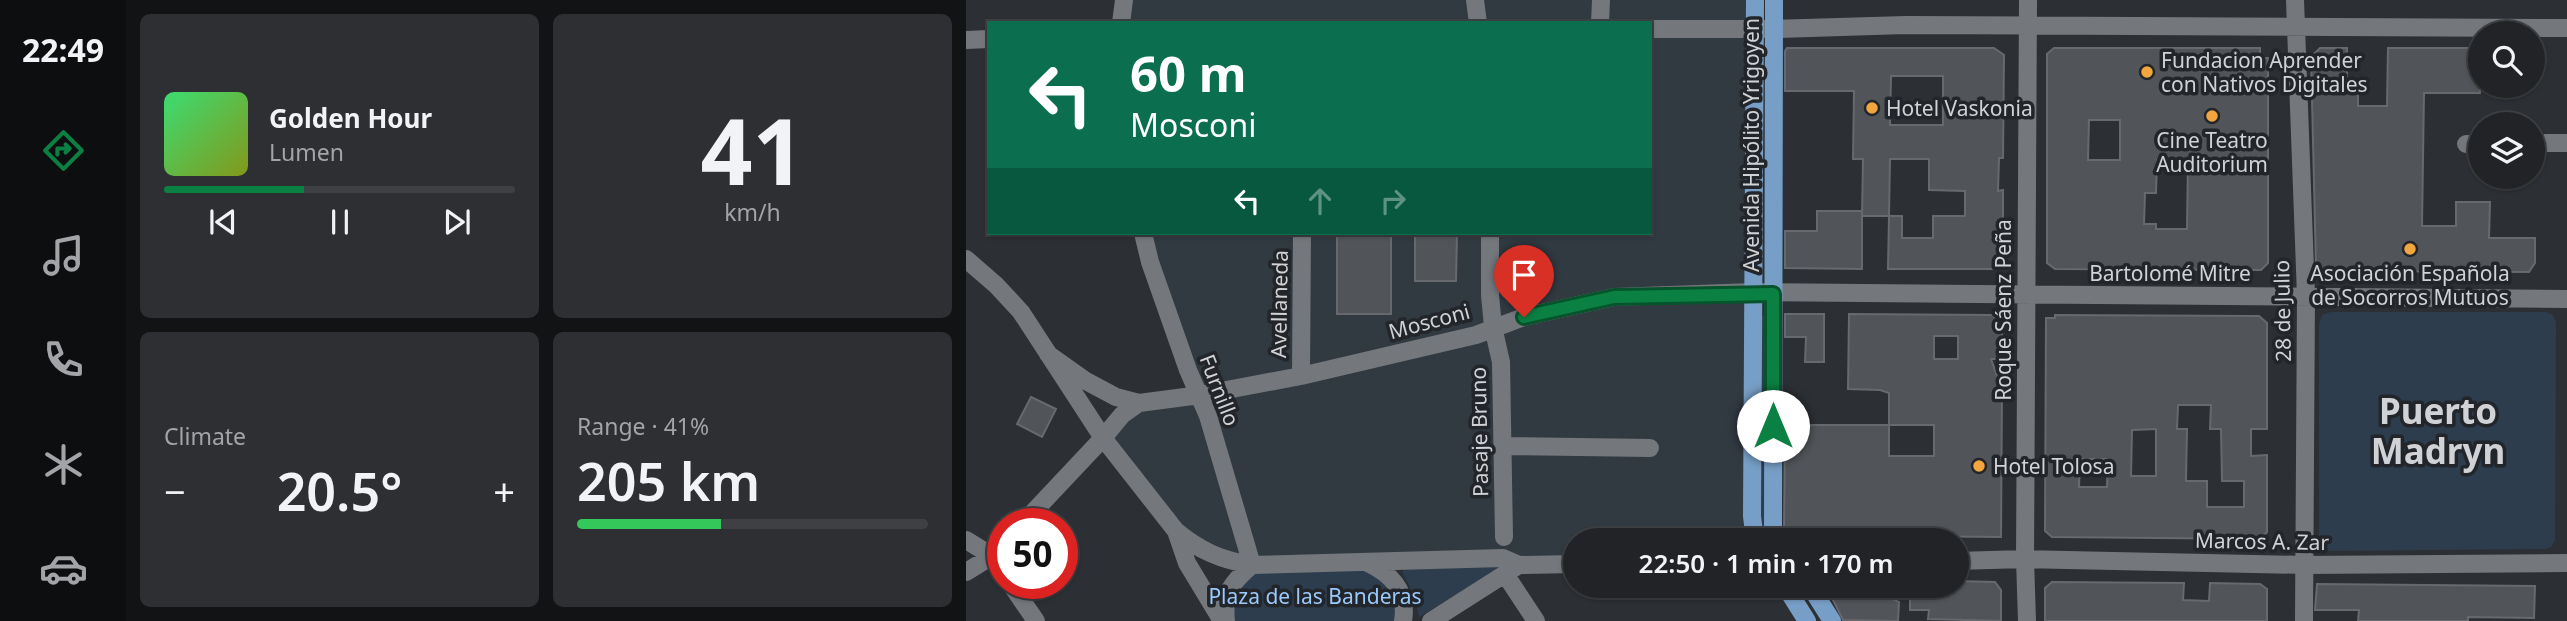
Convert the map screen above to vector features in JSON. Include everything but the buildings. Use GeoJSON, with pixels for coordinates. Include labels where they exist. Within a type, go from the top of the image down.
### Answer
{"type":"FeatureCollection","features":[{"type":"Feature","properties":{"kind":"main road","name":"Avenida Hipólito Yrigoyen"},"geometry":{"type":"LineString","coordinates":[[1753,528],[1755,0]]}},
{"type":"Feature","properties":{"kind":"main road","name":"Avenida Hipólito Yrigoyen"},"geometry":{"type":"LineString","coordinates":[[1773,528],[1774,0]]}},
{"type":"Feature","properties":{"kind":"main road"},"geometry":{"type":"LineString","coordinates":[[1793,598],[1807,621]]}},
{"type":"Feature","properties":{"kind":"main road"},"geometry":{"type":"LineString","coordinates":[[1818,598],[1832,621]]}},
{"type":"Feature","properties":{"kind":"street"},"geometry":{"type":"LineString","coordinates":[[1121,21],[1124,0]]}},
{"type":"Feature","properties":{"kind":"street"},"geometry":{"type":"LineString","coordinates":[[1475,0],[1478,21]]}},
{"type":"Feature","properties":{"kind":"street"},"geometry":{"type":"LineString","coordinates":[[1600,21],[1601,0]]}},
{"type":"Feature","properties":{"kind":"street","name":"Roque Sáenz Peña"},"geometry":{"type":"LineString","coordinates":[[2027,621],[2025,296],[2028,0]]}},
{"type":"Feature","properties":{"kind":"street","name":"28 de Julio"},"geometry":{"type":"LineString","coordinates":[[2295,0],[2306,296],[2304,621]]}},
{"type":"Feature","properties":{"kind":"street"},"geometry":{"type":"LineString","coordinates":[[1652,29],[1906,25],[2567,28]]}},
{"type":"Feature","properties":{"kind":"street"},"geometry":{"type":"LineString","coordinates":[[966,40],[987,39]]}},
{"type":"Feature","properties":{"kind":"street"},"geometry":{"type":"LineString","coordinates":[[2545,144],[2567,143]]}},
{"type":"Feature","properties":{"kind":"street","name":"Furnillo"},"geometry":{"type":"LineString","coordinates":[[1143,235],[1183,358],[1200,395],[1252,565]]}},
{"type":"Feature","properties":{"kind":"street","name":"Avellaneda"},"geometry":{"type":"LineString","coordinates":[[1301,376],[1302,235]]}},
{"type":"Feature","properties":{"kind":"street","name":"Pasaje Bruno"},"geometry":{"type":"LineString","coordinates":[[1490,235],[1490,295],[1493,327],[1501,362],[1504,537]]}},
{"type":"Feature","properties":{"kind":"street"},"geometry":{"type":"LineString","coordinates":[[966,259],[1021,312],[1103,438],[1176,531],[1203,552],[1219,559],[1252,565],[1503,558],[1512,570],[1536,621]]}},
{"type":"Feature","properties":{"kind":"street","name":"Mosconi"},"geometry":{"type":"LineString","coordinates":[[1048,354],[1086,381],[1116,397],[1139,403],[1200,395],[1301,376],[1476,335],[1524,317],[1614,297],[1753,292],[1773,294]]}},
{"type":"Feature","properties":{"kind":"street","name":"Bartolomé Mitre"},"geometry":{"type":"LineString","coordinates":[[1773,294],[2567,299]]}},
{"type":"Feature","properties":{"kind":"street"},"geometry":{"type":"LineString","coordinates":[[1037,508],[1122,415],[1139,403]]}},
{"type":"Feature","properties":{"kind":"street"},"geometry":{"type":"LineString","coordinates":[[1503,446],[1650,448]]}},
{"type":"Feature","properties":{"kind":"street"},"geometry":{"type":"LineString","coordinates":[[1176,531],[1188,563],[1224,621]]}},
{"type":"Feature","properties":{"kind":"street"},"geometry":{"type":"LineString","coordinates":[[966,540],[987,547]]}},
{"type":"Feature","properties":{"kind":"street"},"geometry":{"type":"LineString","coordinates":[[966,572],[987,557]]}},
{"type":"Feature","properties":{"kind":"street","name":"Marcos A. Zar"},"geometry":{"type":"LineString","coordinates":[[1969,561],[2025,559],[2305,565],[2567,563]]}},
{"type":"Feature","properties":{"kind":"street"},"geometry":{"type":"LineString","coordinates":[[1366,562],[1395,581],[1405,604],[1403,621]]}},
{"type":"Feature","properties":{"kind":"street"},"geometry":{"type":"LineString","coordinates":[[1224,621],[1227,595],[1233,582],[1252,565]]}},
{"type":"Feature","properties":{"kind":"street"},"geometry":{"type":"LineString","coordinates":[[1431,621],[1512,570],[1563,565]]}},
{"type":"Feature","properties":{"kind":"street"},"geometry":{"type":"LineString","coordinates":[[1021,599],[1035,621]]}},
{"type":"Feature","properties":{"kind":"shaded area"},"geometry":{"type":"Polygon","coordinates":[[[1125,0],[1755,0],[1755,528],[1563,528],[1563,564],[1252,565],[1203,552],[1103,438],[1122,415],[1200,395],[1144,235],[1652,235],[1652,21],[1122,21],[1125,0]]]}},
{"type":"Feature","properties":{"kind":"green space"},"geometry":{"type":"Polygon","coordinates":[[[2331,312],[2546,312],[2553,315],[2556,322],[2555,540],[2551,547],[2330,551],[2322,548],[2319,540],[2319,324],[2322,315],[2331,312]]]}},
{"type":"Feature","properties":{"kind":"green space"},"geometry":{"type":"Polygon","coordinates":[[[1761,316],[1767,316],[1767,528],[1761,528],[1761,316]]]}},
{"type":"Feature","properties":{"kind":"green space","name":"Plaza de las Banderas"},"geometry":{"type":"Polygon","coordinates":[[[1497,567],[1494,572],[1419,617],[1414,595],[1402,572],[1404,569],[1497,567]]]}},
{"type":"Feature","properties":{"kind":"green space","name":"Plaza de las Banderas"},"geometry":{"type":"Polygon","coordinates":[[[1288,571],[1371,571],[1395,592],[1398,621],[1234,621],[1235,594],[1242,583],[1254,574],[1288,571]]]}},
{"type":"Feature","properties":{"kind":"place","name":"Fundacion Aprender con Nativos Digitales"},"geometry":{"type":"Point","coordinates":[2147,72]}},
{"type":"Feature","properties":{"kind":"place","name":"Hotel Vaskonia"},"geometry":{"type":"Point","coordinates":[1872,108]}},
{"type":"Feature","properties":{"kind":"place","name":"Cine Teatro Auditorium"},"geometry":{"type":"Point","coordinates":[2212,116]}},
{"type":"Feature","properties":{"kind":"place","name":"Asociación Española de Socorros Mutuos"},"geometry":{"type":"Point","coordinates":[2410,249]}},
{"type":"Feature","properties":{"kind":"place","name":"Hotel Tolosa"},"geometry":{"type":"Point","coordinates":[1979,466]}},
{"type":"Feature","properties":{"kind":"district","name":"Puerto Madryn"},"geometry":{"type":"Point","coordinates":[2438,430]}},
{"type":"Feature","properties":{"kind":"route"},"geometry":{"type":"LineString","coordinates":[[1524,317],[1614,297],[1753,292],[1773,294],[1773,426]]}}]}
